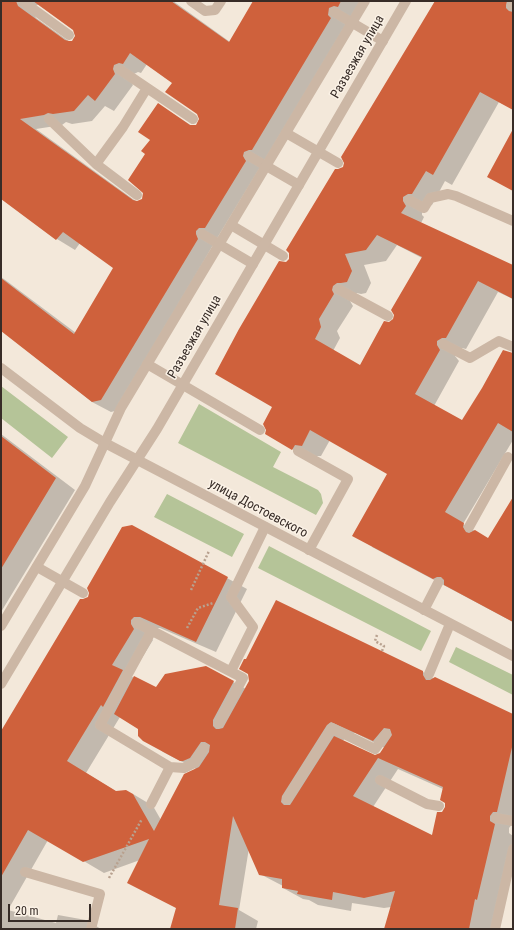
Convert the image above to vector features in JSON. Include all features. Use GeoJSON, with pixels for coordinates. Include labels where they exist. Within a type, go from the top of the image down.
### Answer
{"type":"FeatureCollection","features":[{"type":"Feature","properties":{"kind":"street"},"geometry":{"type":"LineString","coordinates":[[22,1],[69,35]]}},
{"type":"Feature","properties":{"kind":"street"},"geometry":{"type":"LineString","coordinates":[[191,1],[205,11],[215,10],[221,1]]}},
{"type":"Feature","properties":{"kind":"street","name":"Разъезжая улица"},"geometry":{"type":"LineString","coordinates":[[1,626],[85,486],[121,408],[365,1]]}},
{"type":"Feature","properties":{"kind":"street","name":"Разъезжая улица"},"geometry":{"type":"LineString","coordinates":[[1,684],[62,581],[183,385],[406,1]]}},
{"type":"Feature","properties":{"kind":"street"},"geometry":{"type":"LineString","coordinates":[[334,12],[383,41]]}},
{"type":"Feature","properties":{"kind":"street"},"geometry":{"type":"LineString","coordinates":[[119,69],[193,118]]}},
{"type":"Feature","properties":{"kind":"street"},"geometry":{"type":"LineString","coordinates":[[96,164],[147,88]]}},
{"type":"Feature","properties":{"kind":"street"},"geometry":{"type":"LineString","coordinates":[[49,119],[96,164],[137,195]]}},
{"type":"Feature","properties":{"kind":"street"},"geometry":{"type":"LineString","coordinates":[[286,133],[338,163]]}},
{"type":"Feature","properties":{"kind":"street"},"geometry":{"type":"LineString","coordinates":[[249,156],[299,185]]}},
{"type":"Feature","properties":{"kind":"street"},"geometry":{"type":"LineString","coordinates":[[409,200],[424,208],[430,198],[448,194],[456,196],[513,221]]}},
{"type":"Feature","properties":{"kind":"street"},"geometry":{"type":"LineString","coordinates":[[231,225],[282,256]]}},
{"type":"Feature","properties":{"kind":"street"},"geometry":{"type":"LineString","coordinates":[[202,234],[253,264]]}},
{"type":"Feature","properties":{"kind":"street"},"geometry":{"type":"LineString","coordinates":[[338,288],[388,316]]}},
{"type":"Feature","properties":{"kind":"street"},"geometry":{"type":"LineString","coordinates":[[443,344],[470,358],[499,341],[513,347]]}},
{"type":"Feature","properties":{"kind":"street"},"geometry":{"type":"LineString","coordinates":[[147,364],[260,430]]}},
{"type":"Feature","properties":{"kind":"street","name":"улица Достоевского"},"geometry":{"type":"LineString","coordinates":[[1,368],[80,428],[105,443],[513,656]]}},
{"type":"Feature","properties":{"kind":"street"},"geometry":{"type":"LineString","coordinates":[[298,451],[348,479],[309,550]]}},
{"type":"Feature","properties":{"kind":"street"},"geometry":{"type":"LineString","coordinates":[[470,527],[508,457]]}},
{"type":"Feature","properties":{"kind":"street"},"geometry":{"type":"LineString","coordinates":[[231,671],[257,629],[231,597],[265,527]]}},
{"type":"Feature","properties":{"kind":"street"},"geometry":{"type":"LineString","coordinates":[[37,567],[83,593]]}},
{"type":"Feature","properties":{"kind":"street"},"geometry":{"type":"LineString","coordinates":[[424,610],[438,583]]}},
{"type":"Feature","properties":{"kind":"street"},"geometry":{"type":"LineString","coordinates":[[137,623],[179,643],[243,678],[219,724]]}},
{"type":"Feature","properties":{"kind":"street"},"geometry":{"type":"LineString","coordinates":[[429,674],[450,624]]}},
{"type":"Feature","properties":{"kind":"street"},"geometry":{"type":"LineString","coordinates":[[152,630],[100,725],[170,767],[184,768],[194,763],[204,748]]}},
{"type":"Feature","properties":{"kind":"street"},"geometry":{"type":"LineString","coordinates":[[287,799],[332,728],[375,750],[386,734]]}},
{"type":"Feature","properties":{"kind":"street"},"geometry":{"type":"LineString","coordinates":[[151,804],[170,767]]}},
{"type":"Feature","properties":{"kind":"street"},"geometry":{"type":"LineString","coordinates":[[380,780],[427,804],[438,806]]}},
{"type":"Feature","properties":{"kind":"street"},"geometry":{"type":"LineString","coordinates":[[496,818],[513,821]]}},
{"type":"Feature","properties":{"kind":"street"},"geometry":{"type":"LineString","coordinates":[[496,929],[513,849]]}},
{"type":"Feature","properties":{"kind":"street"},"geometry":{"type":"LineString","coordinates":[[25,872],[100,894],[91,929]]}},
{"type":"Feature","properties":{"kind":"path"},"geometry":{"type":"LineString","coordinates":[[191,590],[209,551]]}},
{"type":"Feature","properties":{"kind":"path"},"geometry":{"type":"LineString","coordinates":[[179,643],[198,608],[231,597]]}},
{"type":"Feature","properties":{"kind":"path"},"geometry":{"type":"LineString","coordinates":[[378,635],[375,641],[384,646],[382,651]]}},
{"type":"Feature","properties":{"kind":"path"},"geometry":{"type":"LineString","coordinates":[[100,894],[151,804]]}},
{"type":"Feature","properties":{"kind":"green space"},"geometry":{"type":"Polygon","coordinates":[[[1,386],[68,437],[52,458],[1,418],[1,386]]]}},
{"type":"Feature","properties":{"kind":"green space"},"geometry":{"type":"Polygon","coordinates":[[[199,404],[281,452],[273,467],[318,490],[321,494],[323,503],[316,515],[178,443],[199,404]]]}},
{"type":"Feature","properties":{"kind":"green space"},"geometry":{"type":"Polygon","coordinates":[[[167,494],[244,534],[232,557],[154,517],[167,494]]]}},
{"type":"Feature","properties":{"kind":"green space"},"geometry":{"type":"Polygon","coordinates":[[[269,546],[431,631],[421,651],[258,568],[269,546]]]}},
{"type":"Feature","properties":{"kind":"green space"},"geometry":{"type":"Polygon","coordinates":[[[456,647],[513,675],[513,695],[449,662],[456,647]]]}},
{"type":"Feature","properties":{"kind":"building"},"geometry":{"type":"Polygon","coordinates":[[[1,1],[16,1],[18,6],[65,40],[72,41],[75,36],[73,30],[33,1],[171,1],[229,42],[253,1],[341,1],[338,7],[334,6],[329,8],[328,15],[331,18],[252,150],[244,152],[243,156],[246,161],[205,228],[199,228],[196,231],[198,239],[101,400],[92,402],[1,331],[1,278],[74,334],[113,268],[63,232],[56,240],[1,199],[1,1]],[[130,53],[123,64],[119,63],[114,65],[113,69],[115,74],[95,101],[88,95],[74,111],[53,114],[48,113],[20,119],[133,200],[137,201],[142,199],[143,193],[128,180],[145,154],[141,151],[150,140],[138,132],[158,103],[190,125],[196,125],[199,119],[197,114],[165,92],[172,83],[130,53]]]}},
{"type":"Feature","properties":{"kind":"building"},"geometry":{"type":"Polygon","coordinates":[[[435,1],[507,1],[506,8],[513,12],[513,110],[480,92],[433,175],[426,171],[412,194],[408,194],[403,197],[403,201],[406,206],[401,213],[513,265],[513,299],[478,281],[446,338],[442,338],[437,341],[437,345],[440,350],[415,394],[462,420],[503,350],[513,353],[513,432],[498,423],[445,512],[464,523],[463,527],[466,532],[469,533],[475,530],[488,538],[513,497],[513,622],[444,585],[444,580],[441,577],[433,579],[352,536],[387,474],[310,430],[302,446],[295,445],[292,450],[265,434],[266,430],[263,424],[272,407],[215,374],[239,329],[279,261],[286,262],[289,259],[289,253],[286,250],[335,169],[343,167],[344,163],[341,157],[435,1]],[[377,235],[366,250],[345,254],[352,271],[347,282],[337,283],[333,286],[332,290],[334,294],[319,319],[321,327],[315,339],[360,365],[384,321],[389,322],[393,319],[394,315],[391,310],[422,257],[377,235]]]}},
{"type":"Feature","properties":{"kind":"building"},"geometry":{"type":"Polygon","coordinates":[[[513,129],[513,191],[487,177],[513,129]]]}},
{"type":"Feature","properties":{"kind":"building"},"geometry":{"type":"Polygon","coordinates":[[[1,436],[56,478],[1,569],[1,436]]]}},
{"type":"Feature","properties":{"kind":"building"},"geometry":{"type":"Polygon","coordinates":[[[132,525],[228,577],[196,642],[140,617],[134,617],[131,620],[131,624],[134,629],[112,665],[123,670],[103,707],[101,705],[67,761],[116,791],[126,790],[133,794],[154,831],[184,774],[199,767],[209,752],[210,745],[205,742],[201,742],[190,758],[180,761],[143,741],[138,736],[138,729],[114,714],[134,676],[156,687],[165,674],[206,666],[234,681],[213,720],[213,726],[216,729],[223,728],[249,681],[248,674],[239,669],[244,659],[246,659],[276,600],[423,671],[423,675],[426,680],[430,680],[435,677],[513,714],[513,743],[497,812],[493,812],[490,816],[490,821],[495,824],[477,900],[475,899],[469,929],[384,929],[395,891],[364,898],[333,892],[332,900],[297,894],[298,891],[282,888],[282,879],[259,875],[233,816],[219,905],[238,908],[235,929],[170,929],[176,908],[127,883],[149,839],[83,862],[28,830],[1,877],[1,731],[80,599],[88,597],[89,593],[87,588],[122,527],[132,525]],[[331,722],[327,725],[282,796],[281,802],[284,805],[290,805],[334,736],[375,755],[380,753],[392,735],[390,729],[384,728],[373,741],[331,722]],[[378,758],[353,796],[432,835],[437,812],[442,812],[445,807],[445,803],[440,800],[443,787],[378,758]]]}}]}
